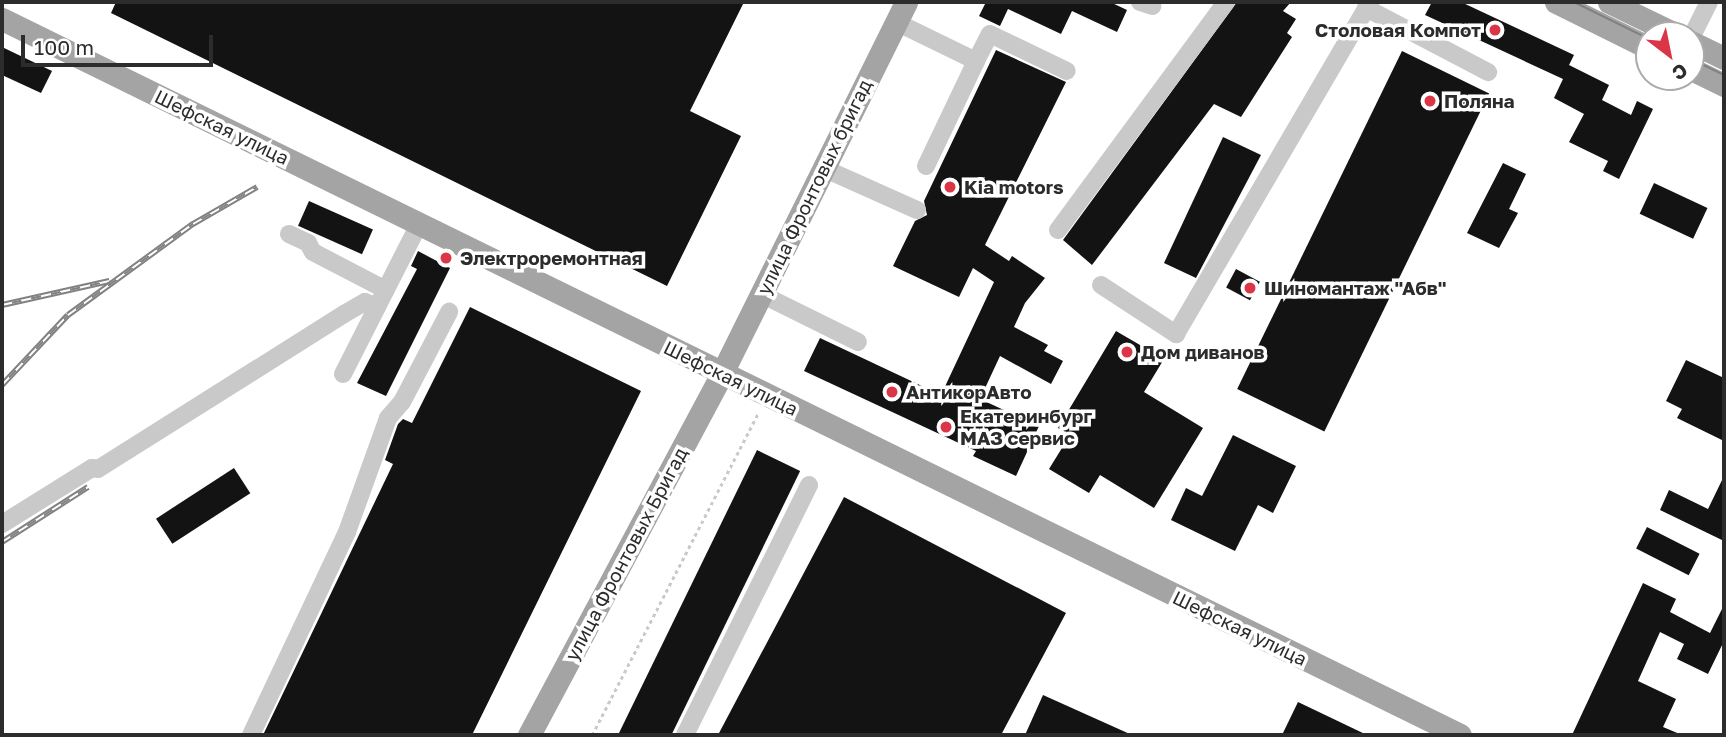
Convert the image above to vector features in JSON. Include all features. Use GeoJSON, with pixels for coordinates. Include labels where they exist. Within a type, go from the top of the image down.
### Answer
{"type":"FeatureCollection","features":[{"type":"Feature","properties":{"kind":"main road"},"geometry":{"type":"LineString","coordinates":[[1556,2],[1582,8],[1635,40]]}},
{"type":"Feature","properties":{"kind":"main road"},"geometry":{"type":"LineString","coordinates":[[1609,2],[1648,21]]}},
{"type":"Feature","properties":{"kind":"main road","name":"улица Фронтовых бригад"},"geometry":{"type":"LineString","coordinates":[[722,373],[901,12]]}},
{"type":"Feature","properties":{"kind":"main road","name":"Шефская улица"},"geometry":{"type":"LineString","coordinates":[[2,19],[418,226],[1460,735]]}},
{"type":"Feature","properties":{"kind":"main road"},"geometry":{"type":"LineString","coordinates":[[1705,48],[1724,58]]}},
{"type":"Feature","properties":{"kind":"main road"},"geometry":{"type":"LineString","coordinates":[[1705,76],[1724,85]]}},
{"type":"Feature","properties":{"kind":"main road","name":"улица Фронтовых Бригад"},"geometry":{"type":"LineString","coordinates":[[529,735],[722,373]]}},
{"type":"Feature","properties":{"kind":"lane"},"geometry":{"type":"LineString","coordinates":[[1058,230],[1226,2]]}},
{"type":"Feature","properties":{"kind":"lane"},"geometry":{"type":"LineString","coordinates":[[1700,21],[1709,2]]}},
{"type":"Feature","properties":{"kind":"lane"},"geometry":{"type":"LineString","coordinates":[[1101,285],[1176,334],[1368,5],[1488,72]]}},
{"type":"Feature","properties":{"kind":"lane"},"geometry":{"type":"LineString","coordinates":[[901,12],[976,61]]}},
{"type":"Feature","properties":{"kind":"lane"},"geometry":{"type":"LineString","coordinates":[[926,166],[990,34],[1067,71]]}},
{"type":"Feature","properties":{"kind":"lane"},"geometry":{"type":"LineString","coordinates":[[823,168],[917,210]]}},
{"type":"Feature","properties":{"kind":"lane"},"geometry":{"type":"LineString","coordinates":[[343,374],[418,226]]}},
{"type":"Feature","properties":{"kind":"lane"},"geometry":{"type":"LineString","coordinates":[[289,234],[308,243],[313,252],[386,290]]}},
{"type":"Feature","properties":{"kind":"lane"},"geometry":{"type":"LineString","coordinates":[[761,294],[858,342]]}},
{"type":"Feature","properties":{"kind":"lane"},"geometry":{"type":"LineString","coordinates":[[2,524],[92,468],[98,469],[344,314],[365,302],[377,307]]}},
{"type":"Feature","properties":{"kind":"lane"},"geometry":{"type":"LineString","coordinates":[[251,735],[348,532],[388,418],[402,402],[449,312]]}},
{"type":"Feature","properties":{"kind":"lane"},"geometry":{"type":"LineString","coordinates":[[685,735],[809,485]]}},
{"type":"Feature","properties":{"kind":"path"},"geometry":{"type":"LineString","coordinates":[[592,735],[758,414]]}},
{"type":"Feature","properties":{"kind":"building"},"geometry":{"type":"Polygon","coordinates":[[[116,2],[744,2],[690,111],[741,136],[667,286],[111,13],[116,2]]]}},
{"type":"Feature","properties":{"kind":"building"},"geometry":{"type":"Polygon","coordinates":[[[986,2],[1110,2],[1127,10],[1117,32],[1072,11],[1061,34],[1008,9],[1000,26],[979,16],[986,2]]]}},
{"type":"Feature","properties":{"kind":"building"},"geometry":{"type":"Polygon","coordinates":[[[1237,2],[1291,2],[1283,11],[1296,19],[1287,33],[1292,37],[1241,117],[1214,104],[1092,265],[1063,240],[1237,2]]]}},
{"type":"Feature","properties":{"kind":"building"},"geometry":{"type":"Polygon","coordinates":[[[1432,2],[1461,2],[1574,55],[1569,65],[1609,85],[1602,100],[1631,115],[1637,101],[1653,109],[1619,179],[1603,171],[1608,161],[1569,142],[1584,114],[1554,98],[1563,79],[1425,15],[1432,2]]]}},
{"type":"Feature","properties":{"kind":"building"},"geometry":{"type":"Polygon","coordinates":[[[2,47],[52,71],[41,93],[2,75],[2,47]]]}},
{"type":"Feature","properties":{"kind":"building"},"geometry":{"type":"Polygon","coordinates":[[[996,50],[1066,82],[985,245],[1009,261],[1012,256],[1045,278],[1025,303],[1014,327],[1048,345],[1044,351],[1063,361],[1051,384],[1000,356],[980,399],[1039,426],[1016,476],[973,456],[976,451],[804,371],[820,338],[941,395],[994,282],[973,268],[959,297],[893,266],[915,221],[927,215],[924,201],[996,50]]]}},
{"type":"Feature","properties":{"kind":"building"},"geometry":{"type":"Polygon","coordinates":[[[1402,51],[1489,94],[1324,431],[1237,389],[1402,51]]]}},
{"type":"Feature","properties":{"kind":"building"},"geometry":{"type":"Polygon","coordinates":[[[1223,137],[1261,155],[1196,278],[1164,263],[1223,137]]]}},
{"type":"Feature","properties":{"kind":"building"},"geometry":{"type":"Polygon","coordinates":[[[1503,163],[1526,174],[1509,209],[1518,213],[1499,248],[1467,233],[1503,163]]]}},
{"type":"Feature","properties":{"kind":"building"},"geometry":{"type":"Polygon","coordinates":[[[1654,183],[1707,208],[1693,239],[1640,214],[1654,183]]]}},
{"type":"Feature","properties":{"kind":"building"},"geometry":{"type":"Polygon","coordinates":[[[309,201],[373,229],[362,254],[298,226],[309,201]]]}},
{"type":"Feature","properties":{"kind":"building"},"geometry":{"type":"Polygon","coordinates":[[[418,251],[450,268],[386,396],[357,383],[417,269],[411,266],[418,251]]]}},
{"type":"Feature","properties":{"kind":"building"},"geometry":{"type":"Polygon","coordinates":[[[1236,269],[1260,282],[1250,300],[1226,288],[1236,269]]]}},
{"type":"Feature","properties":{"kind":"building"},"geometry":{"type":"Polygon","coordinates":[[[470,307],[641,391],[472,735],[263,735],[393,464],[385,460],[398,424],[403,419],[412,423],[470,307]]]}},
{"type":"Feature","properties":{"kind":"building"},"geometry":{"type":"Polygon","coordinates":[[[1116,331],[1164,359],[1144,392],[1203,428],[1154,508],[1100,475],[1089,493],[1049,469],[1070,435],[1058,428],[1116,331]]]}},
{"type":"Feature","properties":{"kind":"building"},"geometry":{"type":"Polygon","coordinates":[[[1686,360],[1724,378],[1724,441],[1677,418],[1682,409],[1666,401],[1686,360]]]}},
{"type":"Feature","properties":{"kind":"building"},"geometry":{"type":"Polygon","coordinates":[[[1233,435],[1296,466],[1273,513],[1258,505],[1235,551],[1171,520],[1186,488],[1202,496],[1233,435]]]}},
{"type":"Feature","properties":{"kind":"building"},"geometry":{"type":"Polygon","coordinates":[[[757,450],[800,471],[671,735],[618,735],[757,450]]]}},
{"type":"Feature","properties":{"kind":"building"},"geometry":{"type":"Polygon","coordinates":[[[234,468],[250,493],[172,544],[156,519],[234,468]]]}},
{"type":"Feature","properties":{"kind":"building"},"geometry":{"type":"Polygon","coordinates":[[[1724,476],[1724,541],[1660,510],[1669,490],[1708,509],[1724,476]]]}},
{"type":"Feature","properties":{"kind":"building"},"geometry":{"type":"Polygon","coordinates":[[[844,497],[1066,613],[1001,735],[718,735],[844,497]]]}},
{"type":"Feature","properties":{"kind":"building"},"geometry":{"type":"Polygon","coordinates":[[[1647,527],[1700,554],[1689,575],[1636,548],[1647,527]]]}},
{"type":"Feature","properties":{"kind":"building"},"geometry":{"type":"Polygon","coordinates":[[[1643,583],[1676,599],[1670,612],[1710,633],[1724,605],[1724,641],[1708,674],[1677,659],[1684,644],[1660,632],[1638,681],[1676,699],[1663,727],[1682,735],[1572,735],[1643,583]]]}},
{"type":"Feature","properties":{"kind":"building"},"geometry":{"type":"Polygon","coordinates":[[[1043,695],[1132,735],[1025,735],[1043,695]]]}},
{"type":"Feature","properties":{"kind":"building"},"geometry":{"type":"Polygon","coordinates":[[[1298,702],[1367,735],[1282,735],[1298,702]]]}},
{"type":"Feature","properties":{"kind":"tram line"},"geometry":{"type":"LineString","coordinates":[[1574,2],[1635,32]]}},
{"type":"Feature","properties":{"kind":"tram line"},"geometry":{"type":"LineString","coordinates":[[1705,66],[1724,75]]}},
{"type":"Feature","properties":{"kind":"railway"},"geometry":{"type":"LineString","coordinates":[[2,385],[68,315],[193,224],[257,187]]}},
{"type":"Feature","properties":{"kind":"railway"},"geometry":{"type":"LineString","coordinates":[[2,305],[109,281]]}},
{"type":"Feature","properties":{"kind":"railway"},"geometry":{"type":"LineString","coordinates":[[2,542],[88,487]]}},
{"type":"Feature","properties":{"kind":"place","name":"Столовая Компот"},"geometry":{"type":"Point","coordinates":[1495,30]}},
{"type":"Feature","properties":{"kind":"place","name":"Поляна"},"geometry":{"type":"Point","coordinates":[1430,101]}},
{"type":"Feature","properties":{"kind":"place","name":"Kia motors"},"geometry":{"type":"Point","coordinates":[950,187]}},
{"type":"Feature","properties":{"kind":"place","name":"Электроремонтная"},"geometry":{"type":"Point","coordinates":[446,258]}},
{"type":"Feature","properties":{"kind":"place","name":"Шиномантаж \"Абв\""},"geometry":{"type":"Point","coordinates":[1250,288]}},
{"type":"Feature","properties":{"kind":"place","name":"Дом диванов"},"geometry":{"type":"Point","coordinates":[1127,352]}},
{"type":"Feature","properties":{"kind":"place","name":"АнтикорАвто"},"geometry":{"type":"Point","coordinates":[892,392]}},
{"type":"Feature","properties":{"kind":"place","name":"Екатеринбург МАЗ сервис"},"geometry":{"type":"Point","coordinates":[946,427]}}]}
